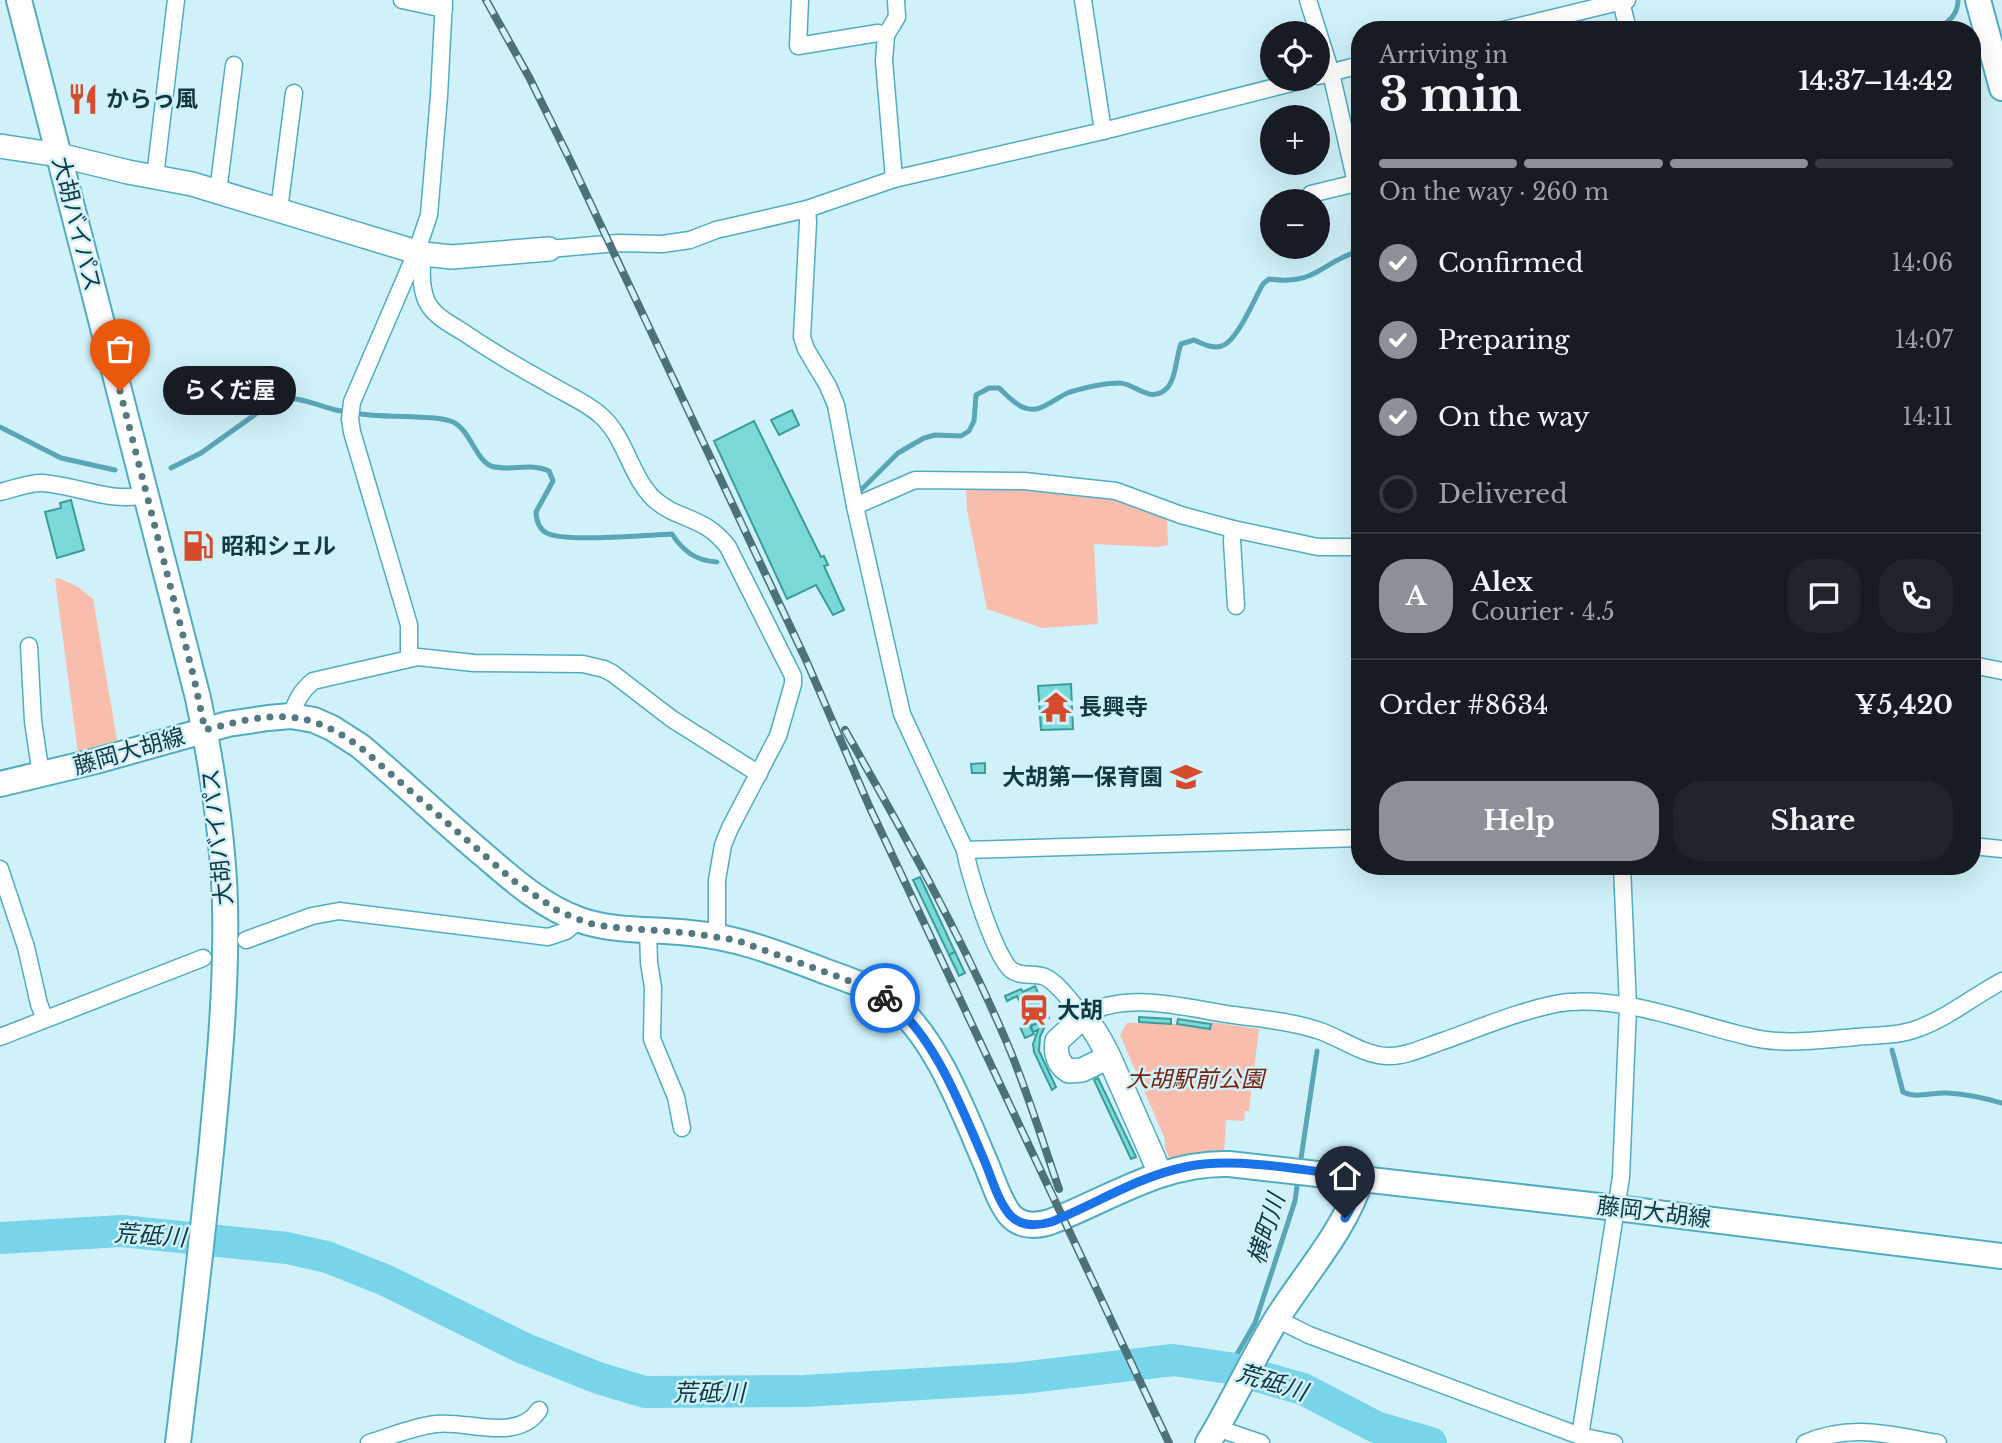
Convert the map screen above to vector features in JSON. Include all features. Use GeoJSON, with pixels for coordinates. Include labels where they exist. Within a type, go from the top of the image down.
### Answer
{"type":"FeatureCollection","features":[{"type":"Feature","properties":{"kind":"main road","name":"大胡バイパス"},"geometry":{"type":"LineString","coordinates":[[19,0],[194,678],[216,799],[222,857],[226,960],[220,1062],[178,1443]]}},
{"type":"Feature","properties":{"kind":"main road"},"geometry":{"type":"LineString","coordinates":[[1978,0],[2002,88]]}},
{"type":"Feature","properties":{"kind":"main road","name":"藤岡大胡線"},"geometry":{"type":"LineString","coordinates":[[1,782],[41,775],[241,722],[290,716],[314,720],[354,742],[514,881],[558,911],[579,920],[610,927],[717,936],[784,956],[862,986],[887,999],[908,1016],[923,1037],[953,1092],[1004,1205],[1018,1222],[1041,1225],[1051,1222],[1133,1183],[1204,1163],[1298,1170],[2002,1256]]}},
{"type":"Feature","properties":{"kind":"main road"},"geometry":{"type":"LineString","coordinates":[[1215,1431],[1275,1323],[1345,1218],[1355,1200],[1362,1178]]}},
{"type":"Feature","properties":{"kind":"street"},"geometry":{"type":"LineString","coordinates":[[155,177],[176,0]]}},
{"type":"Feature","properties":{"kind":"street"},"geometry":{"type":"LineString","coordinates":[[402,0],[444,5],[431,201],[420,254],[352,402],[350,419],[407,618],[409,657]]}},
{"type":"Feature","properties":{"kind":"street"},"geometry":{"type":"LineString","coordinates":[[800,0],[798,46],[878,33],[886,35]]}},
{"type":"Feature","properties":{"kind":"street"},"geometry":{"type":"LineString","coordinates":[[894,179],[884,61],[886,35],[897,17],[897,0]]}},
{"type":"Feature","properties":{"kind":"street"},"geometry":{"type":"LineString","coordinates":[[1083,0],[1104,131]]}},
{"type":"Feature","properties":{"kind":"street"},"geometry":{"type":"LineString","coordinates":[[1308,0],[1313,21]]}},
{"type":"Feature","properties":{"kind":"street"},"geometry":{"type":"LineString","coordinates":[[1541,21],[1624,1],[1627,21]]}},
{"type":"Feature","properties":{"kind":"street"},"geometry":{"type":"LineString","coordinates":[[218,192],[234,65]]}},
{"type":"Feature","properties":{"kind":"street"},"geometry":{"type":"LineString","coordinates":[[1330,72],[1351,67]]}},
{"type":"Feature","properties":{"kind":"street"},"geometry":{"type":"LineString","coordinates":[[0,146],[59,155],[192,184],[420,254],[452,257],[618,243],[642,245],[681,242],[716,230],[807,209],[894,179],[1104,131],[1260,91]]}},
{"type":"Feature","properties":{"kind":"street"},"geometry":{"type":"LineString","coordinates":[[1329,91],[1351,166]]}},
{"type":"Feature","properties":{"kind":"street"},"geometry":{"type":"LineString","coordinates":[[279,210],[294,93]]}},
{"type":"Feature","properties":{"kind":"street"},"geometry":{"type":"LineString","coordinates":[[1330,189],[1351,184]]}},
{"type":"Feature","properties":{"kind":"street"},"geometry":{"type":"LineString","coordinates":[[807,209],[802,337],[836,405],[855,506],[904,720],[965,850],[968,869],[1004,962],[1014,972],[1045,978],[1084,1016],[1109,1057],[1160,1174]]}},
{"type":"Feature","properties":{"kind":"street"},"geometry":{"type":"LineString","coordinates":[[420,254],[427,303],[438,315],[495,354],[600,415],[618,439],[639,481],[656,500],[708,527],[728,547],[793,676],[778,736],[723,845],[718,880],[717,936]]}},
{"type":"Feature","properties":{"kind":"street"},"geometry":{"type":"LineString","coordinates":[[855,506],[915,480],[1024,481],[1116,491],[1233,529],[1318,547],[1351,547]]}},
{"type":"Feature","properties":{"kind":"street"},"geometry":{"type":"LineString","coordinates":[[0,492],[42,483],[101,496],[125,498],[146,495]]}},
{"type":"Feature","properties":{"kind":"street"},"geometry":{"type":"LineString","coordinates":[[1233,529],[1236,606]]}},
{"type":"Feature","properties":{"kind":"street"},"geometry":{"type":"LineString","coordinates":[[29,646],[33,720],[41,775]]}},
{"type":"Feature","properties":{"kind":"street"},"geometry":{"type":"LineString","coordinates":[[290,716],[303,689],[313,681],[409,657],[474,663],[583,664],[604,669],[625,682],[672,719],[759,774]]}},
{"type":"Feature","properties":{"kind":"street"},"geometry":{"type":"LineString","coordinates":[[1981,666],[2002,671]]}},
{"type":"Feature","properties":{"kind":"street"},"geometry":{"type":"LineString","coordinates":[[965,850],[1351,838]]}},
{"type":"Feature","properties":{"kind":"street"},"geometry":{"type":"LineString","coordinates":[[1981,847],[2002,849]]}},
{"type":"Feature","properties":{"kind":"street"},"geometry":{"type":"LineString","coordinates":[[0,869],[22,934],[45,1019]]}},
{"type":"Feature","properties":{"kind":"street"},"geometry":{"type":"LineString","coordinates":[[1580,1436],[1609,1242],[1617,1208],[1628,1007],[1622,875]]}},
{"type":"Feature","properties":{"kind":"street"},"geometry":{"type":"LineString","coordinates":[[246,940],[312,916],[340,911],[357,911],[443,925],[548,937],[566,931],[579,920]]}},
{"type":"Feature","properties":{"kind":"street"},"geometry":{"type":"LineString","coordinates":[[648,930],[653,987],[652,1039],[678,1104],[682,1128]]}},
{"type":"Feature","properties":{"kind":"street"},"geometry":{"type":"LineString","coordinates":[[0,1037],[203,958]]}},
{"type":"Feature","properties":{"kind":"street"},"geometry":{"type":"LineString","coordinates":[[1109,1057],[1076,1072],[1069,1071],[1061,1064],[1056,1054],[1057,1041],[1084,1016],[1098,1008],[1112,1004],[1153,1003],[1305,1027],[1387,1056],[1414,1051],[1557,1004],[1590,1002],[1671,1016],[1749,1037],[1784,1042],[1815,1041],[1909,1032],[1937,1020],[2002,981]]}},
{"type":"Feature","properties":{"kind":"street"},"geometry":{"type":"LineString","coordinates":[[1275,1323],[1580,1436],[1614,1443]]}},
{"type":"Feature","properties":{"kind":"street"},"geometry":{"type":"LineString","coordinates":[[369,1443],[437,1423],[490,1428],[512,1426],[534,1417],[538,1410]]}},
{"type":"Feature","properties":{"kind":"street"},"geometry":{"type":"LineString","coordinates":[[1215,1431],[1261,1443]]}},
{"type":"Feature","properties":{"kind":"street"},"geometry":{"type":"LineString","coordinates":[[1805,1443],[1833,1433],[1849,1431],[1938,1443]]}},
{"type":"Feature","properties":{"kind":"green space"},"geometry":{"type":"Polygon","coordinates":[[[966,489],[1024,489],[1114,499],[1167,519],[1168,545],[1158,547],[1094,544],[1098,624],[1042,628],[987,609],[967,510],[966,489]]]}},
{"type":"Feature","properties":{"kind":"green space"},"geometry":{"type":"Polygon","coordinates":[[[59,578],[78,587],[93,599],[117,740],[78,753],[55,579],[59,578]]]}},
{"type":"Feature","properties":{"kind":"green space","name":"大胡駅前公園"},"geometry":{"type":"Polygon","coordinates":[[[1211,1022],[1259,1029],[1249,1111],[1245,1111],[1244,1121],[1226,1120],[1224,1154],[1170,1159],[1165,1149],[1165,1139],[1120,1035],[1127,1023],[1177,1024],[1209,1029],[1211,1022]]]}},
{"type":"Feature","properties":{"kind":"building"},"geometry":{"type":"Polygon","coordinates":[[[792,410],[799,425],[779,435],[771,420],[792,410]]]}},
{"type":"Feature","properties":{"kind":"building"},"geometry":{"type":"Polygon","coordinates":[[[754,421],[821,557],[824,556],[828,565],[824,566],[844,610],[833,615],[816,585],[787,599],[714,441],[754,421]]]}},
{"type":"Feature","properties":{"kind":"building"},"geometry":{"type":"Polygon","coordinates":[[[71,500],[84,550],[57,558],[45,512],[61,508],[60,503],[71,500]]]}},
{"type":"Feature","properties":{"kind":"building","name":"長興寺"},"geometry":{"type":"Polygon","coordinates":[[[1071,684],[1073,729],[1041,730],[1038,686],[1071,684]]]}},
{"type":"Feature","properties":{"kind":"building"},"geometry":{"type":"Polygon","coordinates":[[[985,763],[985,773],[972,773],[971,764],[985,763]]]}},
{"type":"Feature","properties":{"kind":"building"},"geometry":{"type":"Polygon","coordinates":[[[920,877],[955,952],[949,955],[913,880],[920,877]]]}},
{"type":"Feature","properties":{"kind":"building"},"geometry":{"type":"Polygon","coordinates":[[[955,952],[965,973],[959,976],[949,955],[955,952]]]}},
{"type":"Feature","properties":{"kind":"building"},"geometry":{"type":"Polygon","coordinates":[[[1035,986],[1049,1018],[1031,1026],[1017,996],[1007,1001],[1005,996],[1035,986]]]}},
{"type":"Feature","properties":{"kind":"building"},"geometry":{"type":"Polygon","coordinates":[[[1139,1017],[1171,1019],[1171,1024],[1139,1022],[1139,1017]]]}},
{"type":"Feature","properties":{"kind":"building"},"geometry":{"type":"Polygon","coordinates":[[[1178,1019],[1211,1024],[1210,1029],[1177,1024],[1178,1019]]]}},
{"type":"Feature","properties":{"kind":"building"},"geometry":{"type":"Polygon","coordinates":[[[1042,1021],[1045,1026],[1040,1037],[1039,1051],[1056,1087],[1052,1090],[1034,1052],[1033,1044],[1038,1030],[1033,1032],[1031,1026],[1042,1021]]]}},
{"type":"Feature","properties":{"kind":"building"},"geometry":{"type":"Polygon","coordinates":[[[1028,1023],[1034,1034],[1025,1038],[1020,1027],[1028,1023]]]}},
{"type":"Feature","properties":{"kind":"building"},"geometry":{"type":"Polygon","coordinates":[[[1098,1078],[1136,1157],[1131,1159],[1094,1080],[1098,1078]]]}},
{"type":"Feature","properties":{"kind":"waterway"},"geometry":{"type":"LineString","coordinates":[[1949,21],[1955,14],[1958,0]]}},
{"type":"Feature","properties":{"kind":"waterway"},"geometry":{"type":"LineString","coordinates":[[862,489],[898,453],[924,438],[935,435],[961,436],[969,431],[974,421],[976,395],[989,388],[999,388],[1018,405],[1031,409],[1043,407],[1070,392],[1107,384],[1125,384],[1147,393],[1159,393],[1169,386],[1174,375],[1181,344],[1194,340],[1218,347],[1228,342],[1240,328],[1263,284],[1269,279],[1285,280],[1309,276],[1351,254]]}},
{"type":"Feature","properties":{"kind":"waterway"},"geometry":{"type":"LineString","coordinates":[[171,468],[201,453],[274,401],[282,399],[298,399],[356,413],[444,419],[459,426],[481,458],[491,466],[535,467],[549,471],[553,481],[536,512],[539,525],[546,533],[590,538],[672,534],[691,554],[703,560],[717,562]]}},
{"type":"Feature","properties":{"kind":"waterway"},"geometry":{"type":"LineString","coordinates":[[0,427],[61,458],[115,470]]}},
{"type":"Feature","properties":{"kind":"waterway","name":"横町川"},"geometry":{"type":"LineString","coordinates":[[1892,1050],[1903,1092],[1914,1095],[1961,1094],[2002,1103]]}},
{"type":"Feature","properties":{"kind":"waterway","name":"横町川"},"geometry":{"type":"LineString","coordinates":[[1300,1165],[1317,1051]]}},
{"type":"Feature","properties":{"kind":"waterway","name":"横町川"},"geometry":{"type":"LineString","coordinates":[[1229,1368],[1255,1323],[1295,1201],[1298,1179]]}},
{"type":"Feature","properties":{"kind":"waterway","name":"荒砥川"},"geometry":{"type":"LineString","coordinates":[[0,1238],[122,1231],[287,1248],[327,1257],[385,1280],[523,1348],[598,1378],[645,1392],[805,1391],[1021,1378],[1173,1360],[1229,1368],[1303,1389],[1376,1427],[1431,1443]]}},
{"type":"Feature","properties":{"kind":"railway"},"geometry":{"type":"LineString","coordinates":[[486,0],[529,77],[570,160],[806,660],[870,808],[1169,1443]]}},
{"type":"Feature","properties":{"kind":"railway"},"geometry":{"type":"LineString","coordinates":[[845,730],[930,884],[989,1003],[1021,1079],[1059,1189]]}},
{"type":"Feature","properties":{"kind":"way so far"},"geometry":{"type":"LineString","coordinates":[[120,391],[205,730],[268,718],[290,716],[314,720],[332,728],[360,747],[514,881],[558,911],[588,923],[610,927],[689,933],[736,940],[845,979],[885,998]]}},
{"type":"Feature","properties":{"kind":"place","name":"からっ風"},"geometry":{"type":"Point","coordinates":[83,99]}},
{"type":"Feature","properties":{"kind":"place","name":"らくだ屋"},"geometry":{"type":"Point","coordinates":[120,391]}},
{"type":"Feature","properties":{"kind":"place","name":"昭和シェル"},"geometry":{"type":"Point","coordinates":[198,546]}},
{"type":"Feature","properties":{"kind":"place","name":"長興寺"},"geometry":{"type":"Point","coordinates":[1056,707]}},
{"type":"Feature","properties":{"kind":"place","name":"大胡第一保育園"},"geometry":{"type":"Point","coordinates":[1186,777]}},
{"type":"Feature","properties":{"kind":"place","name":"大胡"},"geometry":{"type":"Point","coordinates":[1034,1010]}},
{"type":"Feature","properties":{"kind":"route"},"geometry":{"type":"LineString","coordinates":[[885,998],[908,1016],[923,1037],[966,1118],[1004,1205],[1018,1222],[1029,1225],[1051,1222],[1133,1183],[1182,1167],[1204,1163],[1291,1169],[1362,1178],[1355,1200],[1345,1218]]}}]}
